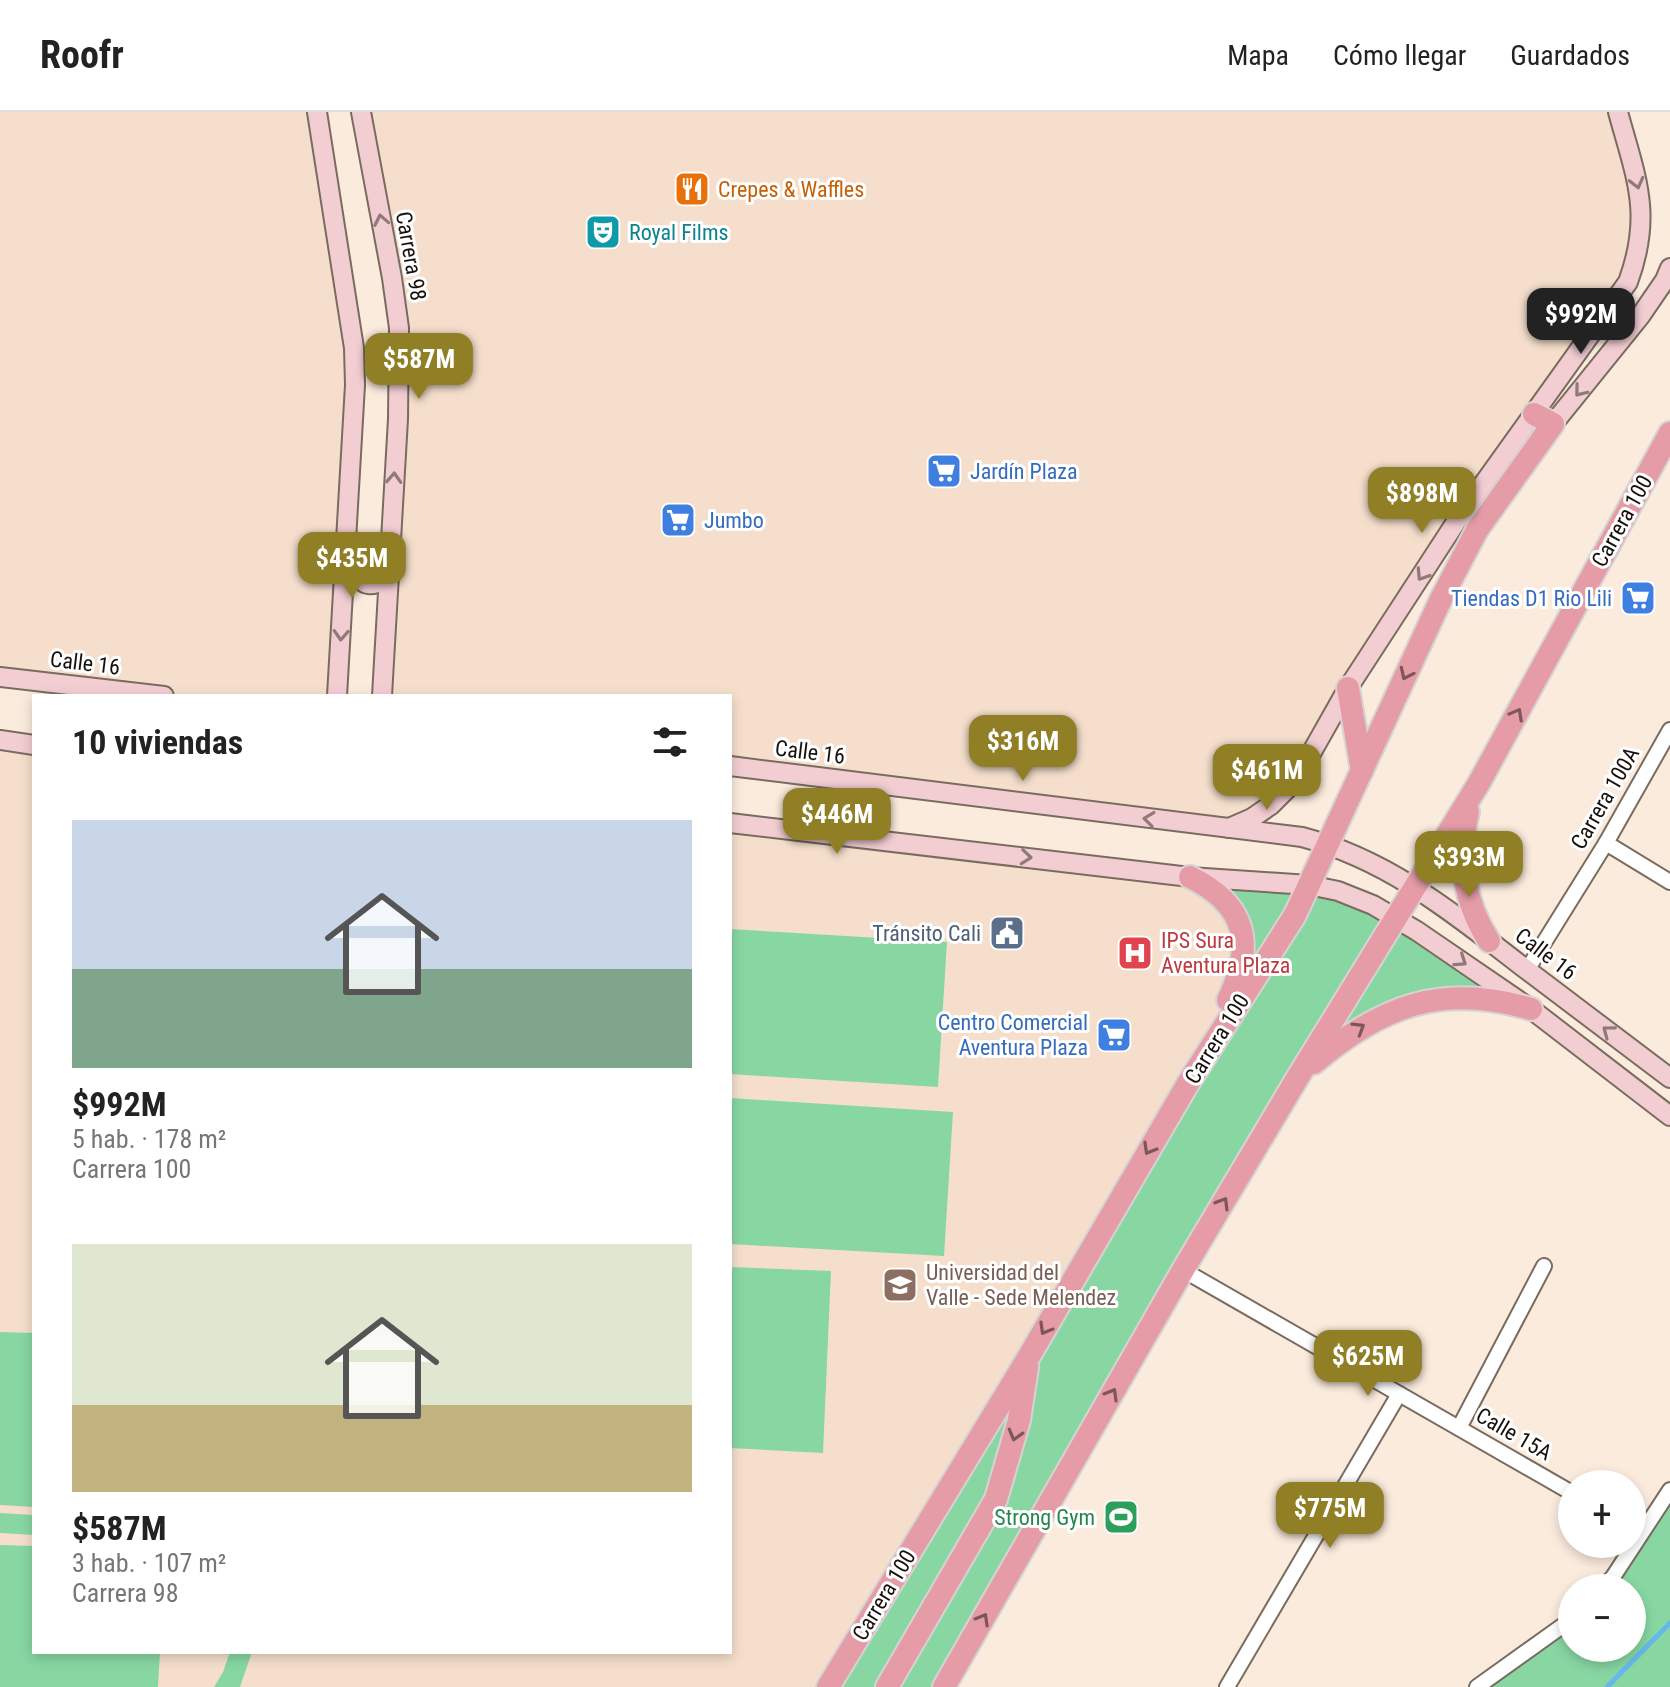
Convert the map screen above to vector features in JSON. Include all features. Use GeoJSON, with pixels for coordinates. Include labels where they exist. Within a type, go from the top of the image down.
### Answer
{"type":"FeatureCollection","features":[{"type":"Feature","properties":{"kind":"main road","name":"Carrera 100"},"geometry":{"type":"LineString","coordinates":[[828,1687],[1028,1358],[1187,1085],[1295,915],[1441,599],[1477,530],[1543,419]]}},
{"type":"Feature","properties":{"kind":"main road","name":"Carrera 100"},"geometry":{"type":"LineString","coordinates":[[944,1687],[1183,1270],[1479,783],[1670,433]]}},
{"type":"Feature","properties":{"kind":"main road"},"geometry":{"type":"LineString","coordinates":[[1348,688],[1362,771]]}},
{"type":"Feature","properties":{"kind":"main road"},"geometry":{"type":"LineString","coordinates":[[1479,783],[1467,814],[1462,858],[1470,901],[1489,941]]}},
{"type":"Feature","properties":{"kind":"main road"},"geometry":{"type":"LineString","coordinates":[[1187,1085],[1235,986],[1243,967],[1245,948],[1239,924],[1225,901],[1213,888],[1190,877]]}},
{"type":"Feature","properties":{"kind":"main road"},"geometry":{"type":"LineString","coordinates":[[1298,1077],[1363,1025],[1411,1006],[1464,998],[1531,1009]]}},
{"type":"Feature","properties":{"kind":"main road"},"geometry":{"type":"LineString","coordinates":[[887,1687],[996,1499],[1019,1420],[1028,1358]]}},
{"type":"Feature","properties":{"kind":"street"},"geometry":{"type":"LineString","coordinates":[[317,112],[354,348],[355,385],[337,694]]}},
{"type":"Feature","properties":{"kind":"street","name":"Carrera 98"},"geometry":{"type":"LineString","coordinates":[[361,112],[399,328],[398,419],[382,694]]}},
{"type":"Feature","properties":{"kind":"street","name":"Carrera 100"},"geometry":{"type":"LineString","coordinates":[[1543,419],[1628,282],[1638,256],[1642,207],[1618,112]]}},
{"type":"Feature","properties":{"kind":"street","name":"Carrera 100"},"geometry":{"type":"LineString","coordinates":[[1226,829],[1252,818],[1271,805],[1296,780],[1348,688],[1456,522],[1543,419],[1641,315],[1670,268]]}},
{"type":"Feature","properties":{"kind":"street"},"geometry":{"type":"LineString","coordinates":[[348,518],[356,528],[355,565],[359,579],[367,584],[380,583],[389,566]]}},
{"type":"Feature","properties":{"kind":"street","name":"Calle 16"},"geometry":{"type":"LineString","coordinates":[[0,677],[147,694]]}},
{"type":"Feature","properties":{"kind":"street","name":"Carrera 100A"},"geometry":{"type":"LineString","coordinates":[[1527,970],[1606,843],[1670,730]]}},
{"type":"Feature","properties":{"kind":"street"},"geometry":{"type":"LineString","coordinates":[[0,740],[32,745]]}},
{"type":"Feature","properties":{"kind":"street","name":"Calle 16"},"geometry":{"type":"LineString","coordinates":[[732,766],[1302,837],[1355,853],[1415,887],[1670,1078]]}},
{"type":"Feature","properties":{"kind":"street"},"geometry":{"type":"LineString","coordinates":[[732,823],[1190,877],[1309,885],[1338,891],[1396,918],[1531,1009],[1670,1116]]}},
{"type":"Feature","properties":{"kind":"street"},"geometry":{"type":"LineString","coordinates":[[1606,843],[1670,882]]}},
{"type":"Feature","properties":{"kind":"street"},"geometry":{"type":"LineString","coordinates":[[1459,1428],[1544,1266]]}},
{"type":"Feature","properties":{"kind":"street","name":"Calle 15A"},"geometry":{"type":"LineString","coordinates":[[1183,1270],[1558,1485]]}},
{"type":"Feature","properties":{"kind":"street"},"geometry":{"type":"LineString","coordinates":[[1227,1687],[1399,1394]]}},
{"type":"Feature","properties":{"kind":"street"},"geometry":{"type":"LineString","coordinates":[[1646,1518],[1670,1490]]}},
{"type":"Feature","properties":{"kind":"street"},"geometry":{"type":"LineString","coordinates":[[1477,1687],[1558,1629]]}},
{"type":"Feature","properties":{"kind":"shaded area"},"geometry":{"type":"Polygon","coordinates":[[[0,112],[317,112],[354,348],[337,694],[147,694],[0,677],[0,112]]]}},
{"type":"Feature","properties":{"kind":"shaded area","name":"Jardín Plaza"},"geometry":{"type":"Polygon","coordinates":[[[361,112],[1618,112],[1640,191],[1638,256],[1456,522],[1296,780],[1226,829],[732,766],[732,694],[382,694],[399,364],[361,112]]]}},
{"type":"Feature","properties":{"kind":"shaded area","name":"Universidad del Valle - Sede Melendez"},"geometry":{"type":"Polygon","coordinates":[[[0,740],[32,745],[32,1654],[732,1654],[732,823],[1190,877],[1225,901],[1243,967],[1187,1085],[828,1687],[0,1687],[0,740]]]}},
{"type":"Feature","properties":{"kind":"green space"},"geometry":{"type":"Polygon","coordinates":[[[1213,888],[1338,891],[1531,1009],[1411,1006],[1298,1077],[944,1687],[828,1687],[1028,1358],[1235,986],[1245,948],[1213,888]]]}},
{"type":"Feature","properties":{"kind":"green space"},"geometry":{"type":"Polygon","coordinates":[[[732,929],[947,942],[938,1087],[732,1074],[732,929]]]}},
{"type":"Feature","properties":{"kind":"green space"},"geometry":{"type":"Polygon","coordinates":[[[732,1098],[953,1112],[944,1256],[732,1244],[732,1098]]]}},
{"type":"Feature","properties":{"kind":"green space"},"geometry":{"type":"Polygon","coordinates":[[[732,1267],[831,1271],[823,1453],[732,1448],[732,1267]]]}},
{"type":"Feature","properties":{"kind":"green space"},"geometry":{"type":"Polygon","coordinates":[[[0,1332],[32,1333],[32,1507],[0,1505],[0,1332]]]}},
{"type":"Feature","properties":{"kind":"green space"},"geometry":{"type":"Polygon","coordinates":[[[1670,1490],[1670,1687],[1477,1687],[1558,1629],[1558,1662],[1646,1662],[1646,1574],[1612,1574],[1623,1558],[1646,1558],[1646,1525],[1670,1490]]]}},
{"type":"Feature","properties":{"kind":"green space"},"geometry":{"type":"Polygon","coordinates":[[[0,1513],[32,1515],[32,1535],[0,1533],[0,1513]]]}},
{"type":"Feature","properties":{"kind":"green space"},"geometry":{"type":"Polygon","coordinates":[[[0,1545],[32,1546],[32,1654],[160,1654],[158,1687],[0,1687],[0,1545]]]}},
{"type":"Feature","properties":{"kind":"green space"},"geometry":{"type":"Polygon","coordinates":[[[229,1654],[251,1654],[240,1687],[214,1687],[229,1654]]]}},
{"type":"Feature","properties":{"kind":"waterway"},"geometry":{"type":"LineString","coordinates":[[1607,1687],[1670,1623]]}},
{"type":"Feature","properties":{"kind":"place","name":"Crepes & Waffles"},"geometry":{"type":"Point","coordinates":[692,189]}},
{"type":"Feature","properties":{"kind":"place","name":"Royal Films"},"geometry":{"type":"Point","coordinates":[603,232]}},
{"type":"Feature","properties":{"kind":"place","name":"Jardín Plaza"},"geometry":{"type":"Point","coordinates":[944,471]}},
{"type":"Feature","properties":{"kind":"place","name":"Jumbo"},"geometry":{"type":"Point","coordinates":[678,520]}},
{"type":"Feature","properties":{"kind":"place","name":"Tiendas D1 Rio Lili"},"geometry":{"type":"Point","coordinates":[1638,598]}},
{"type":"Feature","properties":{"kind":"place","name":"Tránsito Cali"},"geometry":{"type":"Point","coordinates":[1007,933]}},
{"type":"Feature","properties":{"kind":"place","name":"IPS Sura Aventura Plaza"},"geometry":{"type":"Point","coordinates":[1135,953]}},
{"type":"Feature","properties":{"kind":"place","name":"Centro Comercial Aventura Plaza"},"geometry":{"type":"Point","coordinates":[1114,1035]}},
{"type":"Feature","properties":{"kind":"place","name":"Universidad del Valle - Sede Melendez"},"geometry":{"type":"Point","coordinates":[900,1285]}},
{"type":"Feature","properties":{"kind":"place","name":"Strong Gym"},"geometry":{"type":"Point","coordinates":[1121,1517]}}]}
